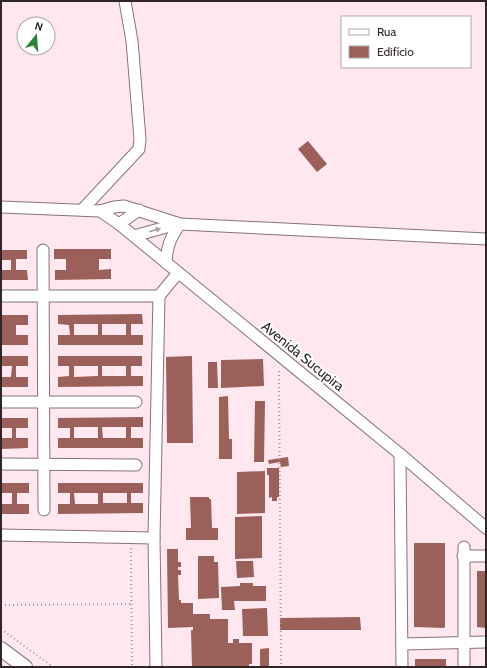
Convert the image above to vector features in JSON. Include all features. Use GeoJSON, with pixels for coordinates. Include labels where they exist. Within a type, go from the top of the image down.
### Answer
{"type":"FeatureCollection","features":[{"type":"Feature","properties":{"kind":"main road"},"geometry":{"type":"LineString","coordinates":[[1,649],[25,667]]}},
{"type":"Feature","properties":{"kind":"street"},"geometry":{"type":"LineString","coordinates":[[82,210],[140,149],[132,41],[125,1]]}},
{"type":"Feature","properties":{"kind":"street"},"geometry":{"type":"LineString","coordinates":[[1,207],[100,211],[124,206],[179,224],[486,239]]}},
{"type":"Feature","properties":{"kind":"street"},"geometry":{"type":"LineString","coordinates":[[119,224],[139,210]]}},
{"type":"Feature","properties":{"kind":"street","name":"Avenida Sucupira"},"geometry":{"type":"LineString","coordinates":[[100,211],[134,236],[400,454],[486,528]]}},
{"type":"Feature","properties":{"kind":"street"},"geometry":{"type":"LineString","coordinates":[[134,236],[179,224]]}},
{"type":"Feature","properties":{"kind":"street"},"geometry":{"type":"LineString","coordinates":[[166,263],[167,249],[171,236],[179,224]]}},
{"type":"Feature","properties":{"kind":"street"},"geometry":{"type":"LineString","coordinates":[[43,250],[44,510]]}},
{"type":"Feature","properties":{"kind":"street"},"geometry":{"type":"LineString","coordinates":[[156,667],[154,538],[159,296],[178,273]]}},
{"type":"Feature","properties":{"kind":"street"},"geometry":{"type":"LineString","coordinates":[[1,296],[159,296]]}},
{"type":"Feature","properties":{"kind":"street"},"geometry":{"type":"LineString","coordinates":[[1,402],[136,402]]}},
{"type":"Feature","properties":{"kind":"street"},"geometry":{"type":"LineString","coordinates":[[400,454],[402,667]]}},
{"type":"Feature","properties":{"kind":"street"},"geometry":{"type":"LineString","coordinates":[[1,464],[136,465]]}},
{"type":"Feature","properties":{"kind":"street"},"geometry":{"type":"LineString","coordinates":[[1,535],[154,538]]}},
{"type":"Feature","properties":{"kind":"street"},"geometry":{"type":"LineString","coordinates":[[464,667],[463,552],[486,556]]}},
{"type":"Feature","properties":{"kind":"street"},"geometry":{"type":"LineString","coordinates":[[402,644],[486,642]]}},
{"type":"Feature","properties":{"kind":"path"},"geometry":{"type":"LineString","coordinates":[[279,371],[281,667]]}},
{"type":"Feature","properties":{"kind":"path"},"geometry":{"type":"LineString","coordinates":[[131,537],[132,667]]}},
{"type":"Feature","properties":{"kind":"path"},"geometry":{"type":"LineString","coordinates":[[1,605],[132,604]]}},
{"type":"Feature","properties":{"kind":"path"},"geometry":{"type":"LineString","coordinates":[[1,629],[53,667]]}},
{"type":"Feature","properties":{"kind":"building"},"geometry":{"type":"Polygon","coordinates":[[[308,141],[327,164],[317,172],[298,149],[308,141]]]}},
{"type":"Feature","properties":{"kind":"building"},"geometry":{"type":"Polygon","coordinates":[[[54,249],[111,249],[111,259],[99,259],[99,270],[111,269],[111,279],[55,280],[55,270],[66,270],[66,259],[54,259],[54,249]]]}},
{"type":"Feature","properties":{"kind":"building"},"geometry":{"type":"Polygon","coordinates":[[[1,250],[27,250],[27,259],[16,259],[16,270],[27,270],[28,280],[1,280],[1,270],[11,270],[11,260],[1,260],[1,250]]]}},
{"type":"Feature","properties":{"kind":"building"},"geometry":{"type":"Polygon","coordinates":[[[142,314],[143,324],[131,324],[131,335],[143,335],[143,345],[58,345],[58,335],[70,335],[69,325],[58,324],[58,315],[142,314]],[[74,324],[74,335],[98,335],[98,324],[74,324]],[[102,324],[102,335],[126,335],[126,324],[102,324]]]}},
{"type":"Feature","properties":{"kind":"building"},"geometry":{"type":"Polygon","coordinates":[[[1,315],[28,315],[28,325],[16,325],[16,335],[28,335],[28,345],[1,345],[1,315]]]}},
{"type":"Feature","properties":{"kind":"building"},"geometry":{"type":"Polygon","coordinates":[[[1,356],[28,356],[28,366],[16,366],[16,377],[28,377],[28,387],[1,387],[1,377],[11,377],[12,366],[1,366],[1,356]]]}},
{"type":"Feature","properties":{"kind":"building"},"geometry":{"type":"Polygon","coordinates":[[[58,356],[142,356],[142,366],[131,366],[131,376],[143,376],[143,386],[58,387],[58,377],[69,376],[69,366],[58,366],[58,356]],[[74,366],[74,377],[98,376],[98,366],[74,366]],[[102,366],[102,376],[126,376],[126,366],[102,366]]]}},
{"type":"Feature","properties":{"kind":"building"},"geometry":{"type":"Polygon","coordinates":[[[192,356],[193,443],[167,443],[166,357],[192,356]]]}},
{"type":"Feature","properties":{"kind":"building"},"geometry":{"type":"Polygon","coordinates":[[[263,359],[264,386],[221,388],[221,360],[263,359]]]}},
{"type":"Feature","properties":{"kind":"building"},"geometry":{"type":"Polygon","coordinates":[[[208,362],[217,362],[218,388],[208,388],[208,362]]]}},
{"type":"Feature","properties":{"kind":"building"},"geometry":{"type":"Polygon","coordinates":[[[228,396],[229,439],[232,439],[232,459],[219,459],[219,397],[228,396]]]}},
{"type":"Feature","properties":{"kind":"building"},"geometry":{"type":"Polygon","coordinates":[[[255,401],[265,401],[264,462],[254,462],[255,401]]]}},
{"type":"Feature","properties":{"kind":"building"},"geometry":{"type":"Polygon","coordinates":[[[143,417],[143,427],[131,427],[131,438],[143,438],[143,448],[58,448],[58,438],[70,438],[70,428],[58,428],[58,418],[143,417]],[[74,427],[74,438],[98,438],[98,427],[74,427]],[[102,427],[103,438],[126,438],[126,427],[102,427]]]}},
{"type":"Feature","properties":{"kind":"building"},"geometry":{"type":"Polygon","coordinates":[[[1,418],[28,418],[28,428],[16,428],[16,438],[28,438],[28,448],[1,449],[1,438],[12,438],[12,428],[1,428],[1,418]]]}},
{"type":"Feature","properties":{"kind":"building"},"geometry":{"type":"Polygon","coordinates":[[[288,457],[289,466],[281,467],[280,462],[269,464],[268,460],[288,457]]]}},
{"type":"Feature","properties":{"kind":"building"},"geometry":{"type":"Polygon","coordinates":[[[267,468],[279,468],[279,497],[277,497],[277,501],[272,501],[272,497],[269,498],[269,475],[267,475],[267,468]]]}},
{"type":"Feature","properties":{"kind":"building"},"geometry":{"type":"Polygon","coordinates":[[[265,471],[265,513],[237,514],[237,472],[265,471]]]}},
{"type":"Feature","properties":{"kind":"building"},"geometry":{"type":"Polygon","coordinates":[[[1,483],[29,483],[29,493],[17,493],[17,504],[29,504],[29,514],[1,514],[1,504],[12,504],[12,493],[1,493],[1,483]]]}},
{"type":"Feature","properties":{"kind":"building"},"geometry":{"type":"Polygon","coordinates":[[[58,483],[143,483],[143,493],[131,493],[131,503],[143,503],[143,513],[58,514],[58,504],[70,504],[70,493],[58,493],[58,483]],[[74,493],[75,504],[98,504],[98,493],[74,493]],[[103,493],[103,503],[127,503],[127,493],[103,493]]]}},
{"type":"Feature","properties":{"kind":"building"},"geometry":{"type":"Polygon","coordinates":[[[190,497],[209,497],[209,499],[211,499],[212,528],[218,528],[218,540],[186,540],[186,528],[191,528],[190,497]]]}},
{"type":"Feature","properties":{"kind":"building"},"geometry":{"type":"Polygon","coordinates":[[[262,516],[262,558],[235,559],[235,517],[262,516]]]}},
{"type":"Feature","properties":{"kind":"building"},"geometry":{"type":"Polygon","coordinates":[[[414,543],[445,543],[444,628],[414,627],[414,543]]]}},
{"type":"Feature","properties":{"kind":"building"},"geometry":{"type":"Polygon","coordinates":[[[167,549],[178,549],[178,562],[181,562],[181,567],[178,567],[178,570],[181,570],[181,575],[178,575],[179,600],[181,600],[181,603],[193,603],[193,614],[210,614],[210,619],[228,619],[228,643],[233,643],[233,639],[239,639],[239,643],[252,643],[252,664],[249,664],[249,667],[192,667],[191,630],[193,630],[193,627],[168,628],[167,549]]]}},
{"type":"Feature","properties":{"kind":"building"},"geometry":{"type":"Polygon","coordinates":[[[198,556],[214,556],[214,562],[218,562],[219,598],[198,599],[198,556]]]}},
{"type":"Feature","properties":{"kind":"building"},"geometry":{"type":"Polygon","coordinates":[[[236,561],[253,561],[254,577],[237,578],[236,561]]]}},
{"type":"Feature","properties":{"kind":"building"},"geometry":{"type":"Polygon","coordinates":[[[477,571],[486,571],[486,628],[477,627],[477,571]]]}},
{"type":"Feature","properties":{"kind":"building"},"geometry":{"type":"Polygon","coordinates":[[[240,583],[253,583],[253,586],[266,586],[266,601],[234,601],[235,610],[222,610],[221,587],[240,586],[240,583]]]}},
{"type":"Feature","properties":{"kind":"building"},"geometry":{"type":"Polygon","coordinates":[[[267,608],[268,636],[243,636],[242,609],[267,608]]]}},
{"type":"Feature","properties":{"kind":"building"},"geometry":{"type":"Polygon","coordinates":[[[360,617],[361,630],[280,630],[280,618],[360,617]]]}},
{"type":"Feature","properties":{"kind":"building"},"geometry":{"type":"Polygon","coordinates":[[[269,648],[269,666],[260,666],[260,649],[269,648]]]}},
{"type":"Feature","properties":{"kind":"building"},"geometry":{"type":"Polygon","coordinates":[[[415,659],[446,659],[446,667],[415,667],[415,659]]]}}]}
